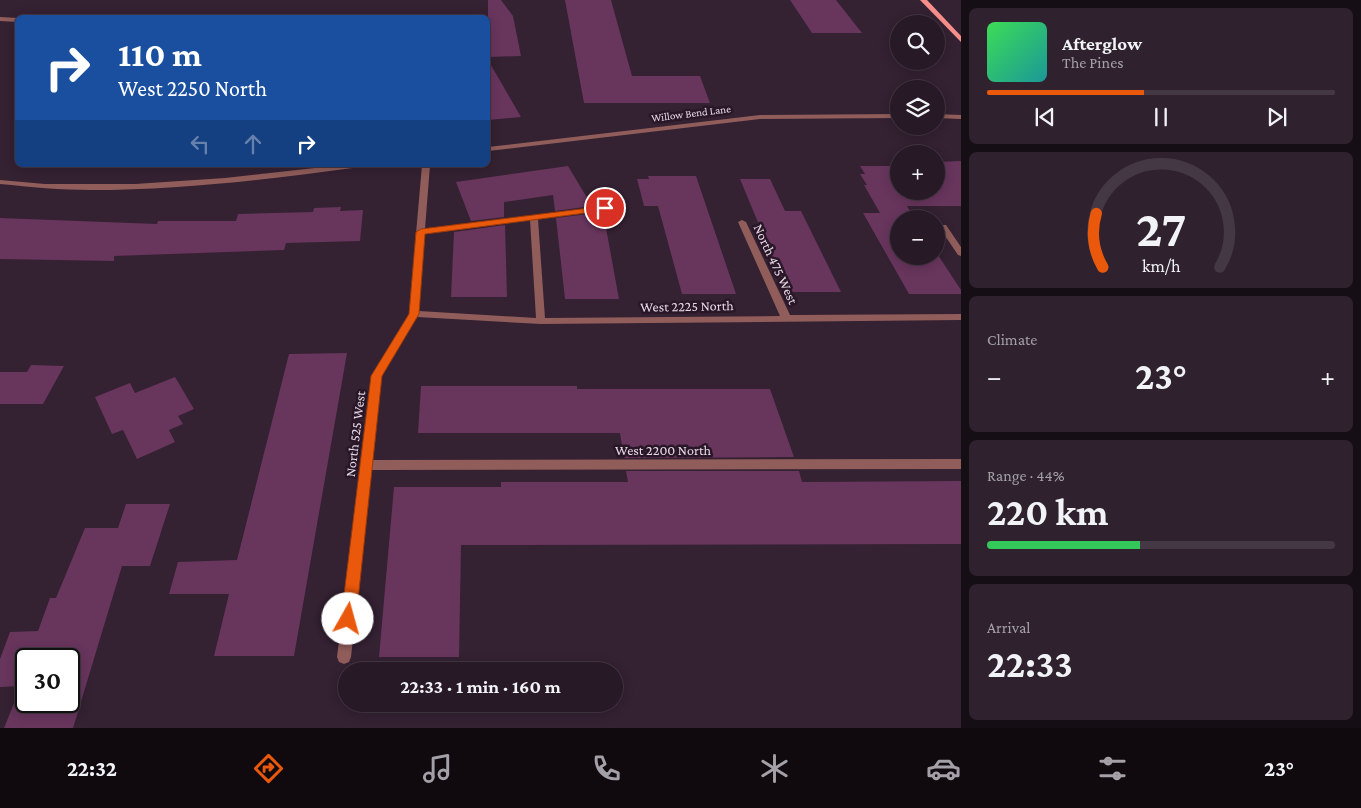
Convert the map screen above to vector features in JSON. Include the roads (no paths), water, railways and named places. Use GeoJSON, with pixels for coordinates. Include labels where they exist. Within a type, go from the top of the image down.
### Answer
{"type":"FeatureCollection","features":[{"type":"Feature","properties":{"kind":"main road"},"geometry":{"type":"LineString","coordinates":[[923,0],[961,40]]}},
{"type":"Feature","properties":{"kind":"street"},"geometry":{"type":"LineString","coordinates":[[0,19],[15,20]]}},
{"type":"Feature","properties":{"kind":"street","name":"Willow Bend Lane"},"geometry":{"type":"LineString","coordinates":[[490,149],[750,118],[890,116]]}},
{"type":"Feature","properties":{"kind":"street"},"geometry":{"type":"LineString","coordinates":[[945,116],[961,117]]}},
{"type":"Feature","properties":{"kind":"street"},"geometry":{"type":"LineString","coordinates":[[0,182],[28,185],[127,188],[225,182],[344,167]]}},
{"type":"Feature","properties":{"kind":"street","name":"North 525 West"},"geometry":{"type":"LineString","coordinates":[[344,657],[376,376],[414,314],[426,167]]}},
{"type":"Feature","properties":{"kind":"street"},"geometry":{"type":"LineString","coordinates":[[421,232],[605,208]]}},
{"type":"Feature","properties":{"kind":"street"},"geometry":{"type":"LineString","coordinates":[[534,217],[541,321]]}},
{"type":"Feature","properties":{"kind":"street","name":"North 475 West"},"geometry":{"type":"LineString","coordinates":[[742,222],[786,318]]}},
{"type":"Feature","properties":{"kind":"street"},"geometry":{"type":"LineString","coordinates":[[945,231],[961,253]]}},
{"type":"Feature","properties":{"kind":"street","name":"West 2225 North"},"geometry":{"type":"LineString","coordinates":[[414,314],[541,321],[961,317]]}},
{"type":"Feature","properties":{"kind":"street","name":"West 2200 North"},"geometry":{"type":"LineString","coordinates":[[366,466],[961,464]]}}]}
